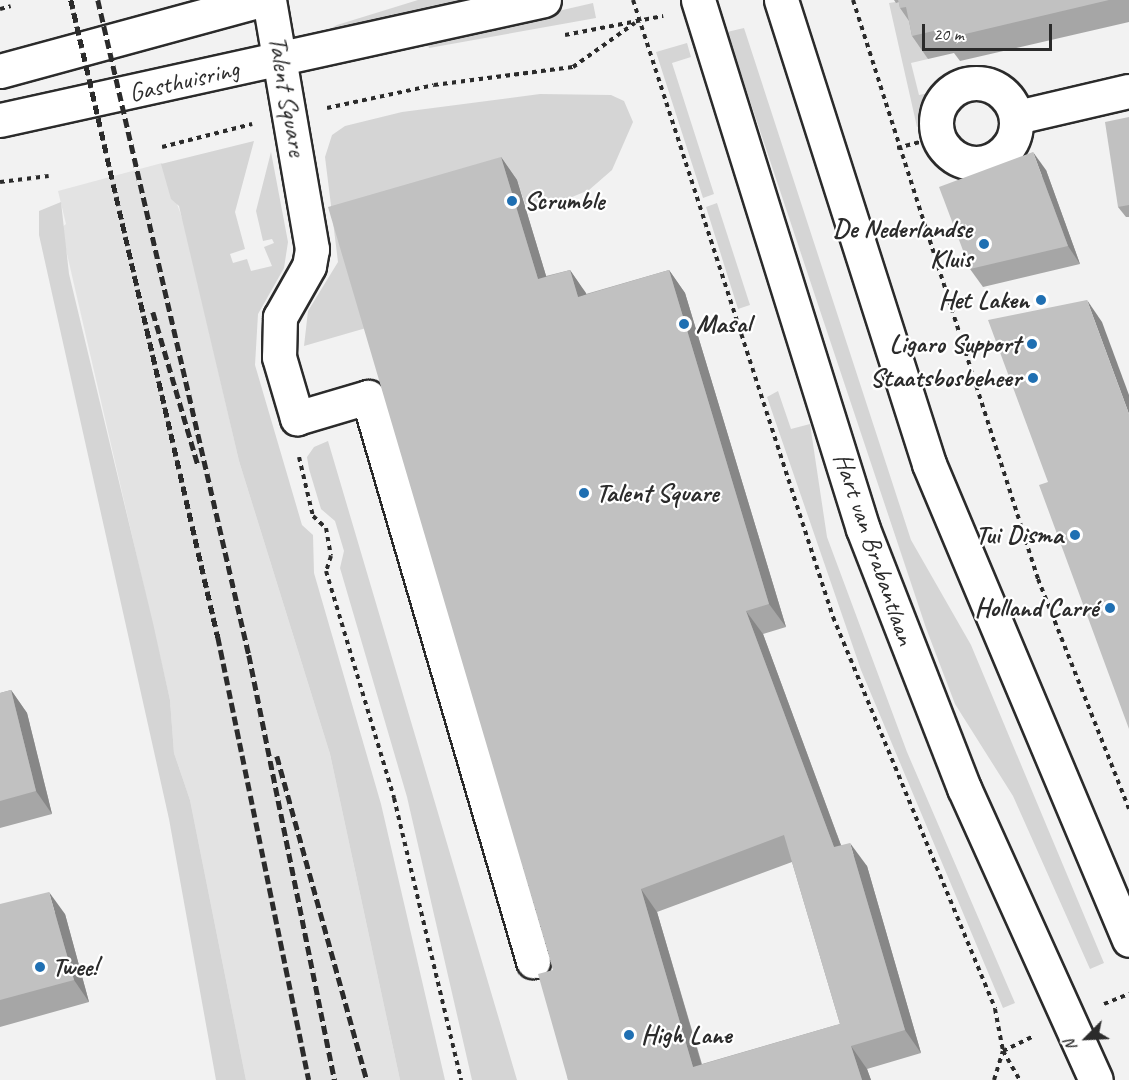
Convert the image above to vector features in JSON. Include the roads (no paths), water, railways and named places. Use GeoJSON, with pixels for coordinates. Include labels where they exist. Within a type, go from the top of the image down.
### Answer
{"type":"FeatureCollection","features":[{"type":"Feature","properties":{"kind":"street"},"geometry":{"type":"LineString","coordinates":[[0,71],[261,0]]}},
{"type":"Feature","properties":{"kind":"street","name":"Talent Square"},"geometry":{"type":"LineString","coordinates":[[269,0],[291,116],[312,249],[309,266],[286,300],[278,335],[297,418],[368,397],[533,961]]}},
{"type":"Feature","properties":{"kind":"street","name":"Gasthuisring"},"geometry":{"type":"LineString","coordinates":[[0,120],[544,0]]}},
{"type":"Feature","properties":{"kind":"street","name":"Hart van Brabantlaan"},"geometry":{"type":"LineString","coordinates":[[698,0],[863,529],[964,788],[1096,1080]]}},
{"type":"Feature","properties":{"kind":"street"},"geometry":{"type":"LineString","coordinates":[[781,0],[928,464],[1129,940]]}},
{"type":"Feature","properties":{"kind":"street"},"geometry":{"type":"LineString","coordinates":[[969,83],[1000,90],[1017,117],[1008,149],[987,162],[962,162],[939,137],[937,114],[943,100],[969,83]]}},
{"type":"Feature","properties":{"kind":"street"},"geometry":{"type":"LineString","coordinates":[[1017,117],[1129,91]]}},
{"type":"Feature","properties":{"kind":"railway"},"geometry":{"type":"LineString","coordinates":[[71,0],[218,637],[309,1080]]}},
{"type":"Feature","properties":{"kind":"railway"},"geometry":{"type":"LineString","coordinates":[[98,0],[249,655],[335,1080]]}},
{"type":"Feature","properties":{"kind":"railway"},"geometry":{"type":"LineString","coordinates":[[153,312],[198,465]]}},
{"type":"Feature","properties":{"kind":"railway"},"geometry":{"type":"LineString","coordinates":[[277,756],[367,1080]]}},
{"type":"Feature","properties":{"kind":"place","name":"Scrumble"},"geometry":{"type":"Point","coordinates":[512,201]}},
{"type":"Feature","properties":{"kind":"place","name":"De Nederlandse Kluis"},"geometry":{"type":"Point","coordinates":[984,244]}},
{"type":"Feature","properties":{"kind":"place","name":"Het Laken"},"geometry":{"type":"Point","coordinates":[1041,300]}},
{"type":"Feature","properties":{"kind":"place","name":"Masal"},"geometry":{"type":"Point","coordinates":[684,324]}},
{"type":"Feature","properties":{"kind":"place","name":"Ligaro Support"},"geometry":{"type":"Point","coordinates":[1032,344]}},
{"type":"Feature","properties":{"kind":"place","name":"Staatsbosbeheer"},"geometry":{"type":"Point","coordinates":[1033,378]}},
{"type":"Feature","properties":{"kind":"place","name":"Talent Square"},"geometry":{"type":"Point","coordinates":[584,493]}},
{"type":"Feature","properties":{"kind":"place","name":"Tui Disma"},"geometry":{"type":"Point","coordinates":[1075,535]}},
{"type":"Feature","properties":{"kind":"place","name":"Holland Carré"},"geometry":{"type":"Point","coordinates":[1110,608]}},
{"type":"Feature","properties":{"kind":"place","name":"Twee!"},"geometry":{"type":"Point","coordinates":[40,967]}},
{"type":"Feature","properties":{"kind":"place","name":"High Lane"},"geometry":{"type":"Point","coordinates":[629,1035]}}]}
